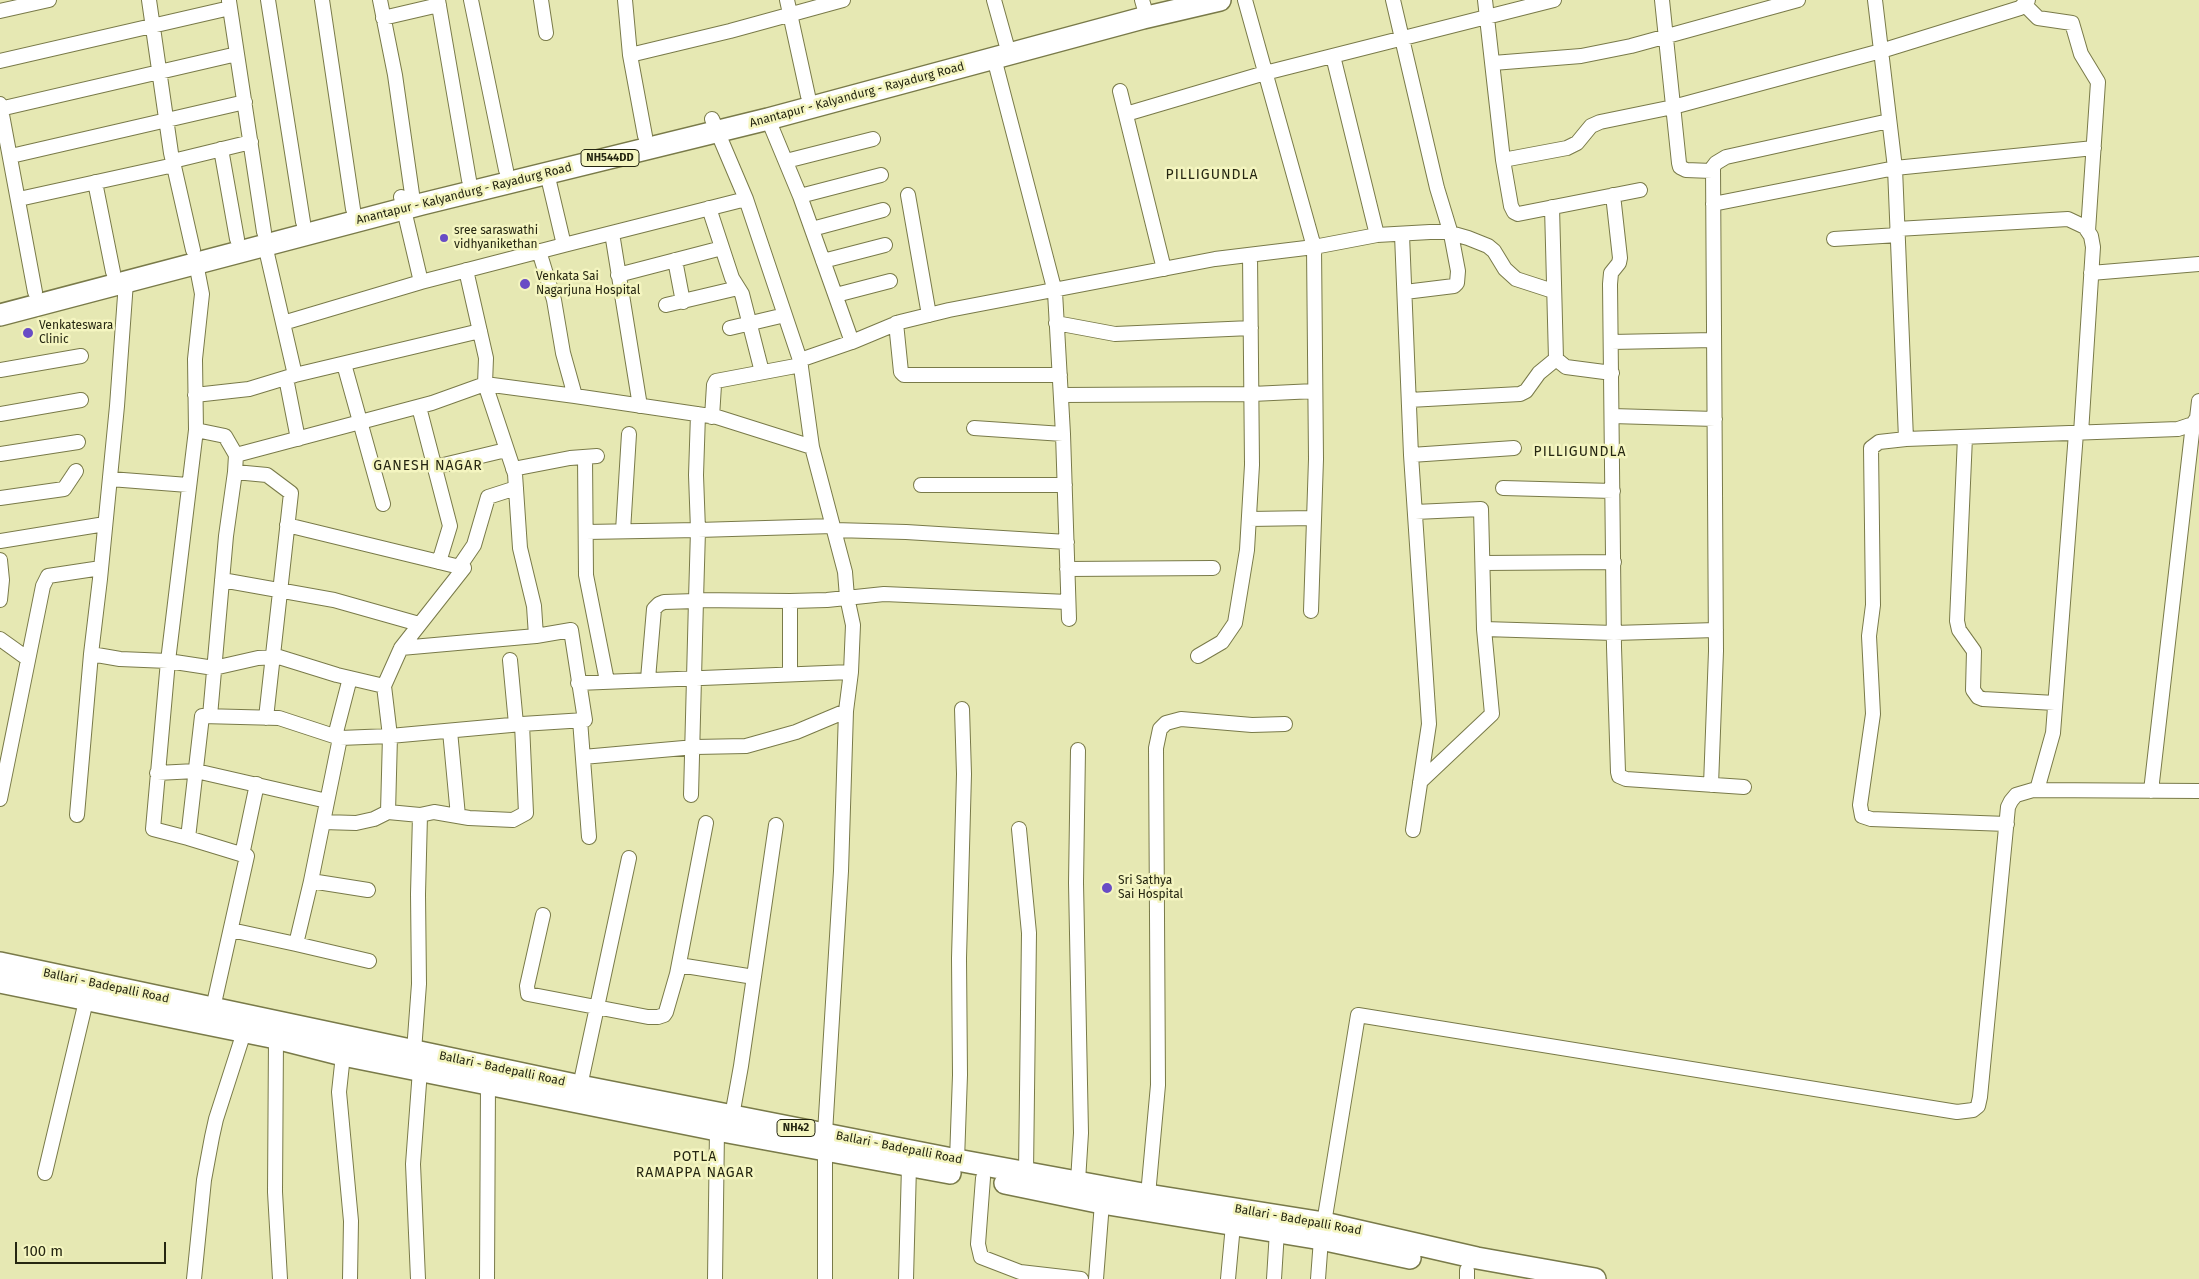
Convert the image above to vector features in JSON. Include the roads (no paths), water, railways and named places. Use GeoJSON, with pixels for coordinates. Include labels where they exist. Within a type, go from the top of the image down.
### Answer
{"type":"FeatureCollection","features":[{"type":"Feature","properties":{"kind":"highway","name":"Anantapur - Kalyandurg - Rayadurg Road"},"geometry":{"type":"LineString","coordinates":[[0,314],[119,277],[406,200],[506,170],[645,136],[768,119],[1000,51],[1143,3],[1169,0]]}},
{"type":"Feature","properties":{"kind":"highway","name":"Anantapur - Kalyandurg - Rayadurg Road"},"geometry":{"type":"LineString","coordinates":[[195,257],[237,239],[264,238],[302,222],[353,209],[547,173],[714,126],[808,96],[1220,0]]}},
{"type":"Feature","properties":{"kind":"highway","name":"Anantapur - Kalyandurg - Rayadurg Road"},"geometry":{"type":"LineString","coordinates":[[0,302],[35,292],[119,277]]}},
{"type":"Feature","properties":{"kind":"highway","name":"Ballari - Badepalli Road"},"geometry":{"type":"LineString","coordinates":[[0,963],[213,1008],[417,1060],[488,1082],[825,1141],[957,1160],[1078,1181],[1322,1231],[1595,1279]]}},
{"type":"Feature","properties":{"kind":"highway","name":"Ballari - Badepalli Road"},"geometry":{"type":"LineString","coordinates":[[0,982],[86,1001],[276,1038],[343,1055],[417,1060],[580,1086],[724,1123]]}},
{"type":"Feature","properties":{"kind":"highway","name":"Ballari - Badepalli Road"},"geometry":{"type":"LineString","coordinates":[[825,1141],[909,1166],[983,1178],[1102,1203],[1276,1231],[1322,1231],[1467,1275],[1521,1279]]}},
{"type":"Feature","properties":{"kind":"street"},"geometry":{"type":"LineString","coordinates":[[0,11],[49,0]]}},
{"type":"Feature","properties":{"kind":"street"},"geometry":{"type":"LineString","coordinates":[[149,0],[166,119],[202,294],[195,359],[196,430],[168,661],[153,829],[248,856],[213,1008]]}},
{"type":"Feature","properties":{"kind":"street"},"geometry":{"type":"LineString","coordinates":[[268,0],[302,222]]}},
{"type":"Feature","properties":{"kind":"street"},"geometry":{"type":"LineString","coordinates":[[322,0],[353,209]]}},
{"type":"Feature","properties":{"kind":"street"},"geometry":{"type":"LineString","coordinates":[[380,0],[394,75],[406,200],[421,282]]}},
{"type":"Feature","properties":{"kind":"street"},"geometry":{"type":"LineString","coordinates":[[472,0],[506,170]]}},
{"type":"Feature","properties":{"kind":"street"},"geometry":{"type":"LineString","coordinates":[[542,0],[546,33]]}},
{"type":"Feature","properties":{"kind":"street"},"geometry":{"type":"LineString","coordinates":[[625,0],[630,55],[645,136]]}},
{"type":"Feature","properties":{"kind":"street"},"geometry":{"type":"LineString","coordinates":[[787,0],[808,96]]}},
{"type":"Feature","properties":{"kind":"street"},"geometry":{"type":"LineString","coordinates":[[630,55],[730,31],[843,0]]}},
{"type":"Feature","properties":{"kind":"street"},"geometry":{"type":"LineString","coordinates":[[994,0],[1000,51],[1054,290],[1063,434],[1070,619]]}},
{"type":"Feature","properties":{"kind":"street"},"geometry":{"type":"LineString","coordinates":[[1245,0],[1314,247],[1316,459],[1311,611]]}},
{"type":"Feature","properties":{"kind":"street"},"geometry":{"type":"LineString","coordinates":[[1393,0],[1437,188],[1452,234],[1457,265],[1456,285],[1405,292]]}},
{"type":"Feature","properties":{"kind":"street"},"geometry":{"type":"LineString","coordinates":[[1485,0],[1503,160],[1511,206],[1514,212],[1518,214],[1640,190]]}},
{"type":"Feature","properties":{"kind":"street"},"geometry":{"type":"LineString","coordinates":[[1126,114],[1265,73],[1554,0]]}},
{"type":"Feature","properties":{"kind":"street"},"geometry":{"type":"LineString","coordinates":[[1662,0],[1680,167],[1686,170],[1712,171]]}},
{"type":"Feature","properties":{"kind":"street"},"geometry":{"type":"LineString","coordinates":[[1492,63],[1581,56],[1665,37],[1798,0]]}},
{"type":"Feature","properties":{"kind":"street"},"geometry":{"type":"LineString","coordinates":[[1875,0],[1895,168],[1906,440]]}},
{"type":"Feature","properties":{"kind":"street"},"geometry":{"type":"LineString","coordinates":[[1503,160],[1567,148],[1578,143],[1587,129],[1595,124],[1673,107],[1882,51],[2027,2],[2038,18],[2072,23],[2081,54],[2098,82],[2088,231],[2093,247],[2052,741],[2038,790]]}},
{"type":"Feature","properties":{"kind":"street"},"geometry":{"type":"LineString","coordinates":[[384,18],[439,3],[469,180]]}},
{"type":"Feature","properties":{"kind":"street"},"geometry":{"type":"LineString","coordinates":[[0,61],[154,25],[229,4],[252,142],[264,238],[283,323],[298,439]]}},
{"type":"Feature","properties":{"kind":"street"},"geometry":{"type":"LineString","coordinates":[[35,292],[11,156],[0,108],[237,54]]}},
{"type":"Feature","properties":{"kind":"street"},"geometry":{"type":"LineString","coordinates":[[1333,56],[1377,235]]}},
{"type":"Feature","properties":{"kind":"street"},"geometry":{"type":"LineString","coordinates":[[1120,90],[1164,269]]}},
{"type":"Feature","properties":{"kind":"street"},"geometry":{"type":"LineString","coordinates":[[11,156],[245,102]]}},
{"type":"Feature","properties":{"kind":"street"},"geometry":{"type":"LineString","coordinates":[[768,119],[800,196],[852,342]]}},
{"type":"Feature","properties":{"kind":"street"},"geometry":{"type":"LineString","coordinates":[[1711,785],[1716,630],[1712,171],[1716,163],[1726,156],[1889,121]]}},
{"type":"Feature","properties":{"kind":"street"},"geometry":{"type":"LineString","coordinates":[[714,126],[734,167],[746,199],[801,363],[812,447],[845,572],[847,597],[853,625],[852,672],[846,711],[841,871],[825,1141],[824,1279]]}},
{"type":"Feature","properties":{"kind":"street"},"geometry":{"type":"LineString","coordinates":[[786,161],[873,139]]}},
{"type":"Feature","properties":{"kind":"street"},"geometry":{"type":"LineString","coordinates":[[19,199],[174,163],[252,142]]}},
{"type":"Feature","properties":{"kind":"street"},"geometry":{"type":"LineString","coordinates":[[1713,204],[1895,168],[2094,148]]}},
{"type":"Feature","properties":{"kind":"street"},"geometry":{"type":"LineString","coordinates":[[222,149],[237,239]]}},
{"type":"Feature","properties":{"kind":"street"},"geometry":{"type":"LineString","coordinates":[[547,173],[564,245]]}},
{"type":"Feature","properties":{"kind":"street"},"geometry":{"type":"LineString","coordinates":[[800,196],[881,175]]}},
{"type":"Feature","properties":{"kind":"street"},"geometry":{"type":"LineString","coordinates":[[77,815],[91,654],[117,406],[119,277],[95,182]]}},
{"type":"Feature","properties":{"kind":"street"},"geometry":{"type":"LineString","coordinates":[[908,195],[929,315]]}},
{"type":"Feature","properties":{"kind":"street"},"geometry":{"type":"LineString","coordinates":[[1612,195],[1620,258],[1611,277],[1614,633],[1619,776],[1626,779],[1744,787]]}},
{"type":"Feature","properties":{"kind":"street"},"geometry":{"type":"LineString","coordinates":[[283,323],[421,282],[746,199]]}},
{"type":"Feature","properties":{"kind":"street"},"geometry":{"type":"LineString","coordinates":[[1552,207],[1556,359]]}},
{"type":"Feature","properties":{"kind":"street"},"geometry":{"type":"LineString","coordinates":[[709,208],[732,278],[738,288],[750,323],[762,372]]}},
{"type":"Feature","properties":{"kind":"street"},"geometry":{"type":"LineString","coordinates":[[812,229],[883,210]]}},
{"type":"Feature","properties":{"kind":"street"},"geometry":{"type":"LineString","coordinates":[[1834,239],[1898,232],[2068,219],[2078,222],[2088,231]]}},
{"type":"Feature","properties":{"kind":"street"},"geometry":{"type":"LineString","coordinates":[[691,796],[698,530],[696,475],[705,415],[715,382],[801,363],[896,323],[929,315],[1164,269],[1314,247],[1377,235],[1430,232],[1452,234],[1488,246],[1494,251],[1505,269],[1516,279],[1553,290]]}},
{"type":"Feature","properties":{"kind":"street"},"geometry":{"type":"LineString","coordinates":[[612,233],[640,406]]}},
{"type":"Feature","properties":{"kind":"street"},"geometry":{"type":"LineString","coordinates":[[1402,235],[1411,455],[1429,724],[1413,830]]}},
{"type":"Feature","properties":{"kind":"street"},"geometry":{"type":"LineString","coordinates":[[823,261],[885,245]]}},
{"type":"Feature","properties":{"kind":"street"},"geometry":{"type":"LineString","coordinates":[[618,274],[722,248]]}},
{"type":"Feature","properties":{"kind":"street"},"geometry":{"type":"LineString","coordinates":[[539,251],[554,300],[562,353],[575,396]]}},
{"type":"Feature","properties":{"kind":"street"},"geometry":{"type":"LineString","coordinates":[[1198,656],[1222,642],[1235,623],[1247,550],[1252,465],[1250,255]]}},
{"type":"Feature","properties":{"kind":"street"},"geometry":{"type":"LineString","coordinates":[[675,260],[684,302]]}},
{"type":"Feature","properties":{"kind":"street"},"geometry":{"type":"LineString","coordinates":[[2091,273],[2199,264]]}},
{"type":"Feature","properties":{"kind":"street"},"geometry":{"type":"LineString","coordinates":[[466,270],[486,358],[485,384],[513,469],[520,548],[534,606],[536,636]]}},
{"type":"Feature","properties":{"kind":"street"},"geometry":{"type":"LineString","coordinates":[[836,295],[890,281]]}},
{"type":"Feature","properties":{"kind":"street"},"geometry":{"type":"LineString","coordinates":[[666,306],[738,288]]}},
{"type":"Feature","properties":{"kind":"street"},"geometry":{"type":"LineString","coordinates":[[730,328],[785,315]]}},
{"type":"Feature","properties":{"kind":"street"},"geometry":{"type":"LineString","coordinates":[[896,323],[901,372],[904,375],[1060,375]]}},
{"type":"Feature","properties":{"kind":"street"},"geometry":{"type":"LineString","coordinates":[[1056,323],[1115,334],[1251,328]]}},
{"type":"Feature","properties":{"kind":"street"},"geometry":{"type":"LineString","coordinates":[[196,395],[249,389],[480,330]]}},
{"type":"Feature","properties":{"kind":"street"},"geometry":{"type":"LineString","coordinates":[[1611,342],[1714,340]]}},
{"type":"Feature","properties":{"kind":"street"},"geometry":{"type":"LineString","coordinates":[[0,370],[81,356]]}},
{"type":"Feature","properties":{"kind":"street"},"geometry":{"type":"LineString","coordinates":[[1556,359],[1566,366],[1612,373]]}},
{"type":"Feature","properties":{"kind":"street"},"geometry":{"type":"LineString","coordinates":[[1409,400],[1520,394],[1526,390],[1539,373],[1556,359]]}},
{"type":"Feature","properties":{"kind":"street"},"geometry":{"type":"LineString","coordinates":[[344,364],[383,504]]}},
{"type":"Feature","properties":{"kind":"street"},"geometry":{"type":"LineString","coordinates":[[236,455],[419,407],[485,384],[705,415],[812,447]]}},
{"type":"Feature","properties":{"kind":"street"},"geometry":{"type":"LineString","coordinates":[[1061,395],[1252,394],[1315,391]]}},
{"type":"Feature","properties":{"kind":"street"},"geometry":{"type":"LineString","coordinates":[[0,414],[81,400]]}},
{"type":"Feature","properties":{"kind":"street"},"geometry":{"type":"LineString","coordinates":[[2151,791],[2193,424],[2197,418],[2199,401]]}},
{"type":"Feature","properties":{"kind":"street"},"geometry":{"type":"LineString","coordinates":[[419,407],[450,529],[439,562]]}},
{"type":"Feature","properties":{"kind":"street"},"geometry":{"type":"LineString","coordinates":[[1612,416],[1715,419]]}},
{"type":"Feature","properties":{"kind":"street"},"geometry":{"type":"LineString","coordinates":[[2006,824],[1871,819],[1862,816],[1860,805],[1873,714],[1869,636],[1872,605],[1870,452],[1872,446],[1879,442],[1906,440],[2178,429],[2193,424]]}},
{"type":"Feature","properties":{"kind":"street"},"geometry":{"type":"LineString","coordinates":[[974,428],[1063,434]]}},
{"type":"Feature","properties":{"kind":"street"},"geometry":{"type":"LineString","coordinates":[[196,430],[225,436],[236,455],[222,580],[210,716]]}},
{"type":"Feature","properties":{"kind":"street"},"geometry":{"type":"LineString","coordinates":[[623,531],[628,434]]}},
{"type":"Feature","properties":{"kind":"street"},"geometry":{"type":"LineString","coordinates":[[1966,437],[1958,621],[1959,630],[1974,651],[1973,690],[1978,697],[1983,699],[2055,703]]}},
{"type":"Feature","properties":{"kind":"street"},"geometry":{"type":"LineString","coordinates":[[0,454],[78,442]]}},
{"type":"Feature","properties":{"kind":"street"},"geometry":{"type":"LineString","coordinates":[[1411,455],[1514,448]]}},
{"type":"Feature","properties":{"kind":"street"},"geometry":{"type":"LineString","coordinates":[[435,467],[506,450]]}},
{"type":"Feature","properties":{"kind":"street"},"geometry":{"type":"LineString","coordinates":[[513,469],[591,456],[586,532],[586,575],[607,681]]}},
{"type":"Feature","properties":{"kind":"street"},"geometry":{"type":"LineString","coordinates":[[0,498],[64,489],[76,471]]}},
{"type":"Feature","properties":{"kind":"street"},"geometry":{"type":"LineString","coordinates":[[235,472],[267,475],[290,492],[266,718]]}},
{"type":"Feature","properties":{"kind":"street"},"geometry":{"type":"LineString","coordinates":[[110,480],[188,485]]}},
{"type":"Feature","properties":{"kind":"street"},"geometry":{"type":"LineString","coordinates":[[921,485],[1065,485]]}},
{"type":"Feature","properties":{"kind":"street"},"geometry":{"type":"LineString","coordinates":[[459,567],[474,545],[488,497],[516,488]]}},
{"type":"Feature","properties":{"kind":"street"},"geometry":{"type":"LineString","coordinates":[[1503,488],[1613,491]]}},
{"type":"Feature","properties":{"kind":"street"},"geometry":{"type":"LineString","coordinates":[[1415,512],[1481,509],[1484,629],[1492,714],[1420,782]]}},
{"type":"Feature","properties":{"kind":"street"},"geometry":{"type":"LineString","coordinates":[[1249,519],[1314,518]]}},
{"type":"Feature","properties":{"kind":"street"},"geometry":{"type":"LineString","coordinates":[[0,541],[105,524]]}},
{"type":"Feature","properties":{"kind":"street"},"geometry":{"type":"LineString","coordinates":[[287,525],[464,568],[402,648],[384,686],[390,736],[388,812]]}},
{"type":"Feature","properties":{"kind":"street"},"geometry":{"type":"LineString","coordinates":[[586,532],[833,528],[1066,542]]}},
{"type":"Feature","properties":{"kind":"street"},"geometry":{"type":"LineString","coordinates":[[0,560],[2,580],[0,600]]}},
{"type":"Feature","properties":{"kind":"street"},"geometry":{"type":"LineString","coordinates":[[1483,563],[1614,562]]}},
{"type":"Feature","properties":{"kind":"street"},"geometry":{"type":"LineString","coordinates":[[0,799],[43,586],[48,576],[101,568]]}},
{"type":"Feature","properties":{"kind":"street"},"geometry":{"type":"LineString","coordinates":[[1067,569],[1213,568]]}},
{"type":"Feature","properties":{"kind":"street"},"geometry":{"type":"LineString","coordinates":[[222,580],[334,600],[419,624]]}},
{"type":"Feature","properties":{"kind":"street"},"geometry":{"type":"LineString","coordinates":[[648,679],[654,609],[664,602],[827,600],[884,594],[1068,602]]}},
{"type":"Feature","properties":{"kind":"street"},"geometry":{"type":"LineString","coordinates":[[790,601],[790,674]]}},
{"type":"Feature","properties":{"kind":"street"},"geometry":{"type":"LineString","coordinates":[[1484,629],[1614,633],[1716,630]]}},
{"type":"Feature","properties":{"kind":"street"},"geometry":{"type":"LineString","coordinates":[[188,838],[202,716],[278,718],[337,737],[390,736],[585,720],[571,630],[536,636],[402,648]]}},
{"type":"Feature","properties":{"kind":"street"},"geometry":{"type":"LineString","coordinates":[[0,640],[28,659]]}},
{"type":"Feature","properties":{"kind":"street"},"geometry":{"type":"LineString","coordinates":[[91,654],[120,659],[168,661],[214,668],[258,658],[279,657],[384,686]]}},
{"type":"Feature","properties":{"kind":"street"},"geometry":{"type":"LineString","coordinates":[[323,822],[356,823],[374,819],[388,812],[420,815],[434,812],[458,816],[513,820],[526,814],[519,724],[510,660]]}},
{"type":"Feature","properties":{"kind":"street"},"geometry":{"type":"LineString","coordinates":[[578,683],[852,672]]}},
{"type":"Feature","properties":{"kind":"street"},"geometry":{"type":"LineString","coordinates":[[296,944],[323,822],[337,737],[350,678]]}},
{"type":"Feature","properties":{"kind":"street"},"geometry":{"type":"LineString","coordinates":[[957,1160],[960,1075],[959,958],[964,774],[962,709]]}},
{"type":"Feature","properties":{"kind":"street"},"geometry":{"type":"LineString","coordinates":[[583,757],[693,747],[746,746],[796,732],[846,711]]}},
{"type":"Feature","properties":{"kind":"street"},"geometry":{"type":"LineString","coordinates":[[1148,1195],[1158,1085],[1156,748],[1160,729],[1166,723],[1180,719],[1252,724],[1285,724]]}},
{"type":"Feature","properties":{"kind":"street"},"geometry":{"type":"LineString","coordinates":[[580,720],[589,837]]}},
{"type":"Feature","properties":{"kind":"street"},"geometry":{"type":"LineString","coordinates":[[450,731],[458,816]]}},
{"type":"Feature","properties":{"kind":"street"},"geometry":{"type":"LineString","coordinates":[[1078,750],[1076,883],[1081,1133],[1078,1181]]}},
{"type":"Feature","properties":{"kind":"street"},"geometry":{"type":"LineString","coordinates":[[157,773],[196,771],[327,801]]}},
{"type":"Feature","properties":{"kind":"street"},"geometry":{"type":"LineString","coordinates":[[242,855],[257,784]]}},
{"type":"Feature","properties":{"kind":"street"},"geometry":{"type":"LineString","coordinates":[[1318,1279],[1322,1231],[1358,1015],[1957,1112],[1973,1110],[1978,1106],[1980,1097],[2008,807],[2016,795],[2038,790],[2199,791]]}},
{"type":"Feature","properties":{"kind":"street"},"geometry":{"type":"LineString","coordinates":[[418,1279],[413,1164],[419,984],[418,894],[420,815]]}},
{"type":"Feature","properties":{"kind":"street"},"geometry":{"type":"LineString","coordinates":[[543,915],[527,992],[531,995],[596,1008],[652,1018],[661,1016],[666,1012],[679,966],[706,823]]}},
{"type":"Feature","properties":{"kind":"street"},"geometry":{"type":"LineString","coordinates":[[715,1279],[724,1123],[741,1066],[776,825]]}},
{"type":"Feature","properties":{"kind":"street"},"geometry":{"type":"LineString","coordinates":[[1019,829],[1028,934],[1026,1172]]}},
{"type":"Feature","properties":{"kind":"street"},"geometry":{"type":"LineString","coordinates":[[580,1086],[629,858]]}},
{"type":"Feature","properties":{"kind":"street"},"geometry":{"type":"LineString","coordinates":[[311,881],[368,890]]}},
{"type":"Feature","properties":{"kind":"street"},"geometry":{"type":"LineString","coordinates":[[231,930],[369,961]]}},
{"type":"Feature","properties":{"kind":"street"},"geometry":{"type":"LineString","coordinates":[[679,966],[754,977]]}},
{"type":"Feature","properties":{"kind":"street"},"geometry":{"type":"LineString","coordinates":[[45,1173],[86,1001]]}},
{"type":"Feature","properties":{"kind":"street"},"geometry":{"type":"LineString","coordinates":[[194,1279],[204,1180],[212,1136],[244,1032]]}},
{"type":"Feature","properties":{"kind":"street"},"geometry":{"type":"LineString","coordinates":[[276,1038],[274,1192],[280,1279]]}},
{"type":"Feature","properties":{"kind":"street"},"geometry":{"type":"LineString","coordinates":[[343,1055],[339,1092],[351,1221],[350,1279]]}},
{"type":"Feature","properties":{"kind":"street"},"geometry":{"type":"LineString","coordinates":[[487,1279],[488,1082]]}},
{"type":"Feature","properties":{"kind":"street"},"geometry":{"type":"LineString","coordinates":[[906,1279],[909,1166]]}},
{"type":"Feature","properties":{"kind":"street"},"geometry":{"type":"LineString","coordinates":[[983,1178],[978,1244],[980,1257],[1020,1272],[1081,1279]]}},
{"type":"Feature","properties":{"kind":"street"},"geometry":{"type":"LineString","coordinates":[[1096,1279],[1102,1203]]}},
{"type":"Feature","properties":{"kind":"street"},"geometry":{"type":"LineString","coordinates":[[1228,1279],[1233,1224]]}},
{"type":"Feature","properties":{"kind":"street"},"geometry":{"type":"LineString","coordinates":[[1274,1279],[1276,1231]]}},
{"type":"Feature","properties":{"kind":"place","name":"sree saraswathi vidhyanikethan"},"geometry":{"type":"Point","coordinates":[444,238]}},
{"type":"Feature","properties":{"kind":"place","name":"Venkata Sai Nagarjuna Hospital"},"geometry":{"type":"Point","coordinates":[525,284]}},
{"type":"Feature","properties":{"kind":"place","name":"Venkateswara Clinic"},"geometry":{"type":"Point","coordinates":[28,333]}},
{"type":"Feature","properties":{"kind":"place","name":"Sri Sathya Sai Hospital"},"geometry":{"type":"Point","coordinates":[1107,888]}},
{"type":"Feature","properties":{"kind":"district","name":"PILLIGUNDLA"},"geometry":{"type":"Point","coordinates":[1212,175]}},
{"type":"Feature","properties":{"kind":"district","name":"PILLIGUNDLA"},"geometry":{"type":"Point","coordinates":[1580,452]}},
{"type":"Feature","properties":{"kind":"district","name":"GANESH NAGAR"},"geometry":{"type":"Point","coordinates":[428,466]}},
{"type":"Feature","properties":{"kind":"district","name":"POTLA RAMAPPA NAGAR"},"geometry":{"type":"Point","coordinates":[695,1166]}}]}
